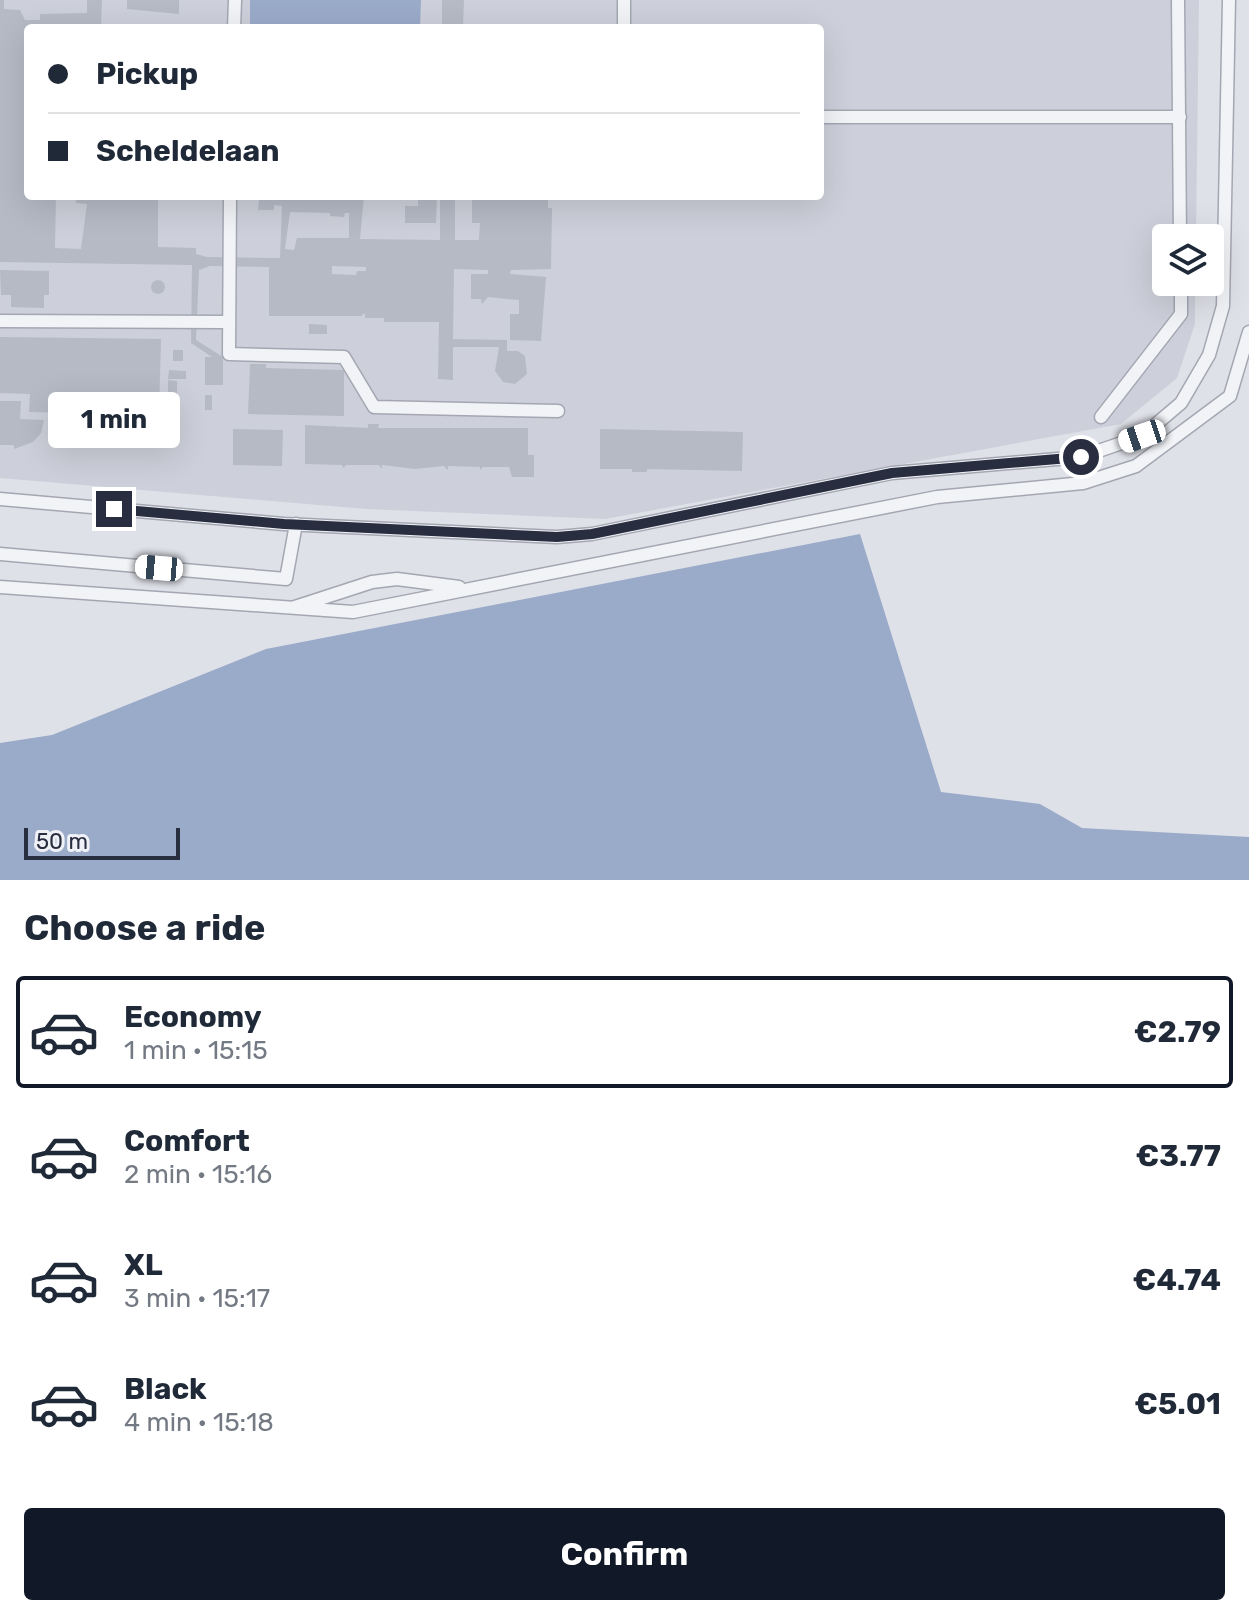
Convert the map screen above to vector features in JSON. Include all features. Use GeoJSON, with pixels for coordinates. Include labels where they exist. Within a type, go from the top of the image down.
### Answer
{"type":"FeatureCollection","features":[{"type":"Feature","properties":{"kind":"lane"},"geometry":{"type":"LineString","coordinates":[[234,24],[235,0]]}},
{"type":"Feature","properties":{"kind":"lane"},"geometry":{"type":"LineString","coordinates":[[624,0],[624,24]]}},
{"type":"Feature","properties":{"kind":"lane"},"geometry":{"type":"LineString","coordinates":[[1178,0],[1180,224]]}},
{"type":"Feature","properties":{"kind":"lane"},"geometry":{"type":"LineString","coordinates":[[0,499],[296,524],[557,537],[592,534],[892,473],[1081,457],[1142,436],[1181,403],[1209,355],[1223,306],[1229,0]]}},
{"type":"Feature","properties":{"kind":"lane"},"geometry":{"type":"LineString","coordinates":[[824,117],[1180,117]]}},
{"type":"Feature","properties":{"kind":"lane"},"geometry":{"type":"LineString","coordinates":[[230,200],[229,354],[344,357],[374,407],[558,411]]}},
{"type":"Feature","properties":{"kind":"lane"},"geometry":{"type":"LineString","coordinates":[[1101,417],[1181,314],[1181,296]]}},
{"type":"Feature","properties":{"kind":"lane"},"geometry":{"type":"LineString","coordinates":[[0,321],[227,322]]}},
{"type":"Feature","properties":{"kind":"lane"},"geometry":{"type":"LineString","coordinates":[[0,587],[288,610],[353,612],[466,587],[937,497],[1083,483],[1136,466],[1230,396],[1249,332]]}},
{"type":"Feature","properties":{"kind":"lane"},"geometry":{"type":"LineString","coordinates":[[0,554],[286,579],[296,524]]}},
{"type":"Feature","properties":{"kind":"lane"},"geometry":{"type":"LineString","coordinates":[[288,610],[372,582],[397,579],[466,587]]}},
{"type":"Feature","properties":{"kind":"shaded area"},"geometry":{"type":"Polygon","coordinates":[[[0,0],[1199,0],[1196,224],[1152,224],[1152,296],[1195,296],[1195,324],[1177,378],[1121,424],[605,519],[366,509],[0,478],[0,0]]]}},
{"type":"Feature","properties":{"kind":"water"},"geometry":{"type":"Polygon","coordinates":[[[250,0],[421,0],[420,24],[250,24],[250,0]]]}},
{"type":"Feature","properties":{"kind":"water"},"geometry":{"type":"Polygon","coordinates":[[[860,534],[941,792],[1040,804],[1082,828],[1249,837],[1249,880],[0,880],[0,743],[52,735],[266,649],[860,534]]]}},
{"type":"Feature","properties":{"kind":"building"},"geometry":{"type":"Polygon","coordinates":[[[0,0],[4,0],[4,9],[20,10],[25,20],[40,20],[40,14],[87,13],[87,0],[102,0],[101,24],[24,24],[24,200],[56,200],[55,248],[81,249],[87,204],[76,203],[76,200],[158,200],[158,247],[196,248],[196,254],[207,257],[280,258],[282,206],[274,205],[274,210],[258,210],[259,200],[364,200],[360,239],[440,240],[440,200],[455,200],[455,240],[479,240],[480,223],[472,223],[472,200],[548,200],[548,208],[552,208],[551,269],[511,270],[510,274],[546,277],[541,341],[510,340],[510,314],[519,314],[519,300],[488,297],[482,304],[481,299],[471,299],[471,274],[488,274],[488,270],[454,269],[453,339],[507,340],[507,351],[518,351],[525,356],[527,374],[515,384],[503,382],[495,371],[499,347],[453,347],[453,380],[438,379],[439,322],[384,322],[384,318],[365,318],[365,313],[361,316],[269,316],[269,267],[210,266],[199,270],[196,340],[223,357],[223,385],[205,385],[205,357],[212,357],[191,343],[192,265],[0,262],[0,0]],[[290,212],[285,249],[294,250],[297,238],[349,238],[349,213],[345,213],[344,217],[330,216],[330,213],[290,212]],[[332,266],[332,274],[356,275],[357,271],[366,271],[366,267],[332,266]]]}},
{"type":"Feature","properties":{"kind":"building"},"geometry":{"type":"Polygon","coordinates":[[[127,0],[179,0],[179,14],[127,9],[127,0]]]}},
{"type":"Feature","properties":{"kind":"building"},"geometry":{"type":"Polygon","coordinates":[[[442,0],[464,0],[463,24],[442,24],[442,0]]]}},
{"type":"Feature","properties":{"kind":"building"},"geometry":{"type":"Polygon","coordinates":[[[418,200],[437,200],[436,223],[405,223],[405,206],[418,206],[418,200]]]}},
{"type":"Feature","properties":{"kind":"building"},"geometry":{"type":"Polygon","coordinates":[[[0,270],[49,271],[49,295],[44,295],[44,308],[11,307],[11,295],[1,295],[0,270]]]}},
{"type":"Feature","properties":{"kind":"building"},"geometry":{"type":"Polygon","coordinates":[[[158,280],[165,287],[158,294],[151,287],[158,280]]]}},
{"type":"Feature","properties":{"kind":"building"},"geometry":{"type":"Polygon","coordinates":[[[309,324],[327,325],[327,334],[309,334],[309,324]]]}},
{"type":"Feature","properties":{"kind":"building"},"geometry":{"type":"Polygon","coordinates":[[[0,337],[161,339],[159,415],[29,412],[30,394],[0,393],[0,337]]]}},
{"type":"Feature","properties":{"kind":"building"},"geometry":{"type":"Polygon","coordinates":[[[173,350],[183,350],[183,361],[173,361],[173,350]]]}},
{"type":"Feature","properties":{"kind":"building"},"geometry":{"type":"Polygon","coordinates":[[[250,364],[266,364],[266,368],[344,370],[344,416],[248,414],[250,364]]]}},
{"type":"Feature","properties":{"kind":"building"},"geometry":{"type":"Polygon","coordinates":[[[169,370],[186,371],[186,379],[168,379],[169,370]]]}},
{"type":"Feature","properties":{"kind":"building"},"geometry":{"type":"Polygon","coordinates":[[[168,380],[177,381],[177,396],[168,396],[168,380]]]}},
{"type":"Feature","properties":{"kind":"building"},"geometry":{"type":"Polygon","coordinates":[[[205,395],[212,395],[212,410],[205,410],[205,395]]]}},
{"type":"Feature","properties":{"kind":"building"},"geometry":{"type":"Polygon","coordinates":[[[0,401],[21,401],[20,419],[44,420],[41,433],[33,442],[14,449],[14,445],[0,445],[0,401]]]}},
{"type":"Feature","properties":{"kind":"building"},"geometry":{"type":"Polygon","coordinates":[[[368,424],[379,424],[378,428],[528,428],[528,455],[534,455],[534,477],[512,477],[509,467],[483,467],[480,470],[480,467],[448,466],[448,470],[444,466],[415,469],[382,465],[382,469],[379,465],[346,465],[343,468],[342,465],[305,464],[305,425],[368,428],[368,424]]]}},
{"type":"Feature","properties":{"kind":"building"},"geometry":{"type":"Polygon","coordinates":[[[233,429],[283,430],[282,466],[233,465],[233,429]]]}},
{"type":"Feature","properties":{"kind":"building"},"geometry":{"type":"Polygon","coordinates":[[[600,429],[743,432],[742,471],[647,469],[647,472],[632,472],[632,469],[600,469],[600,429]]]}},
{"type":"Feature","properties":{"kind":"route"},"geometry":{"type":"LineString","coordinates":[[114,509],[284,524],[557,537],[592,534],[892,473],[1081,457]]}}]}
